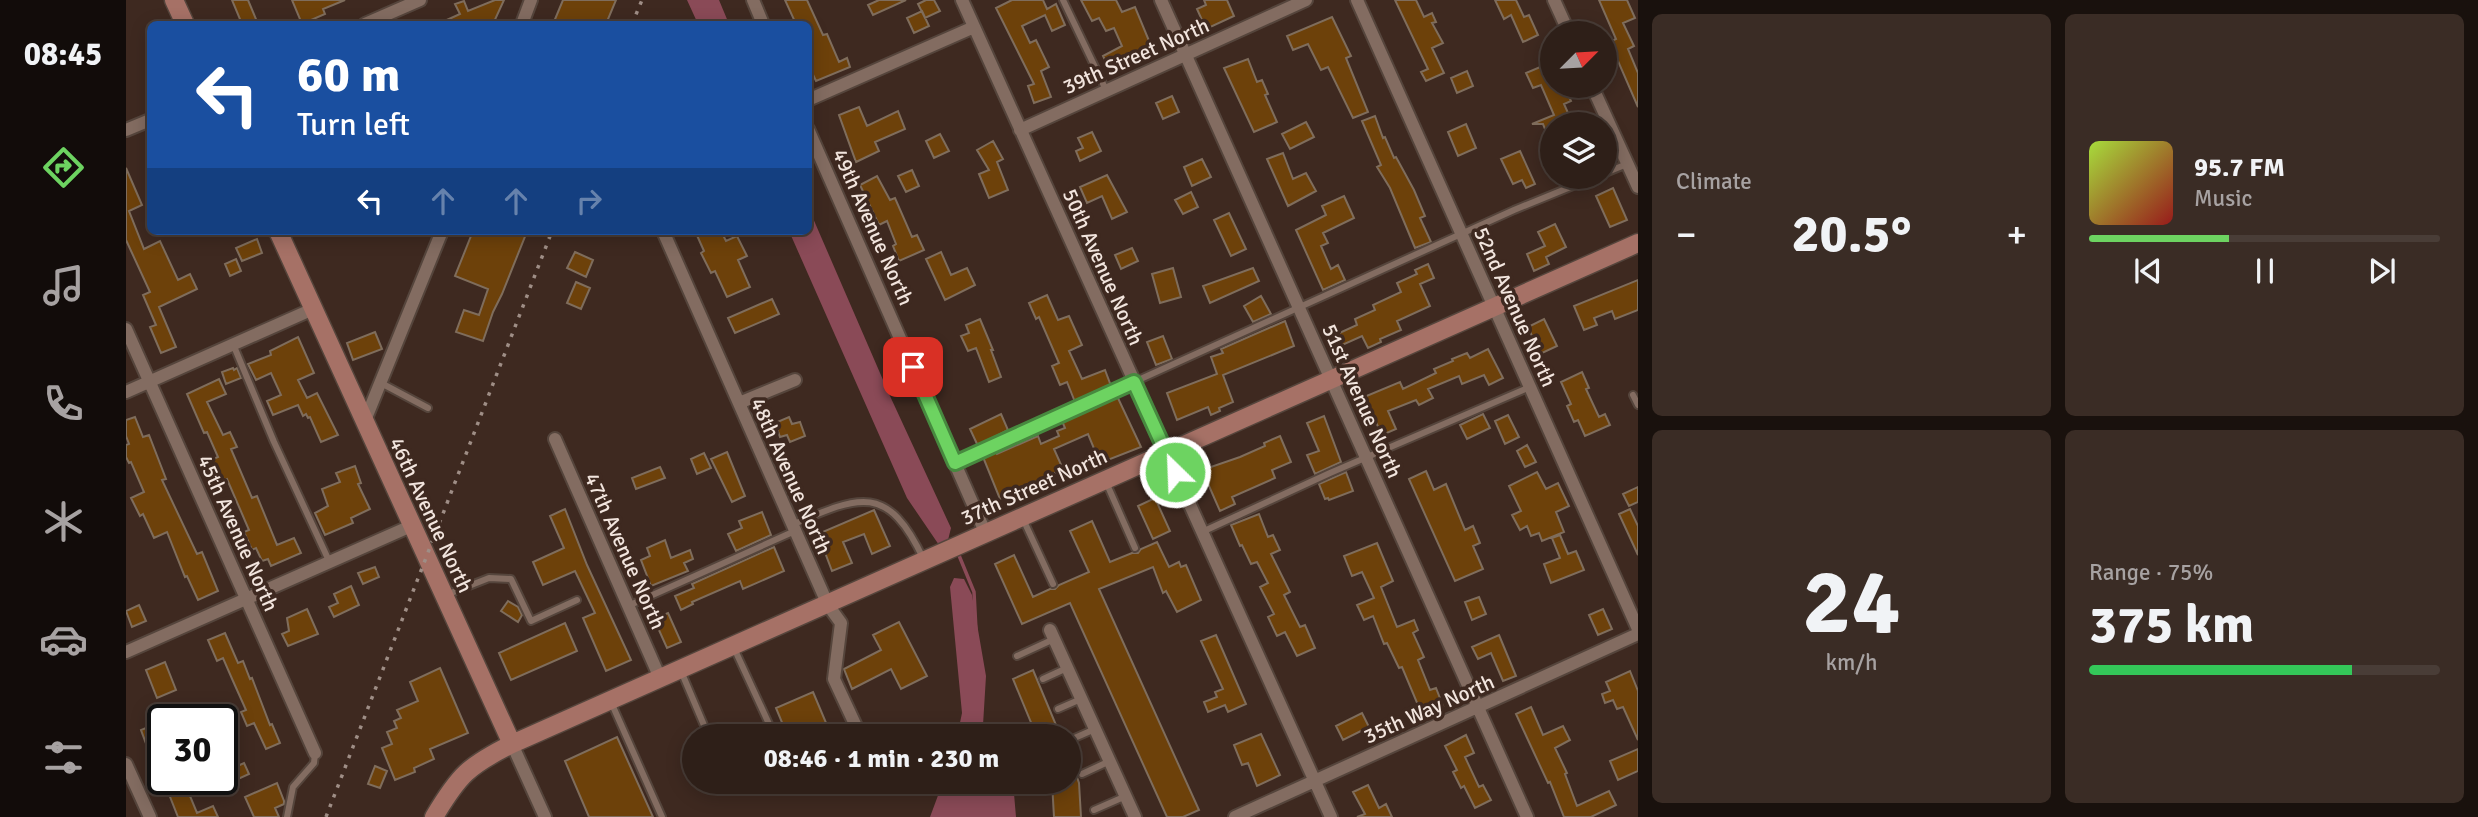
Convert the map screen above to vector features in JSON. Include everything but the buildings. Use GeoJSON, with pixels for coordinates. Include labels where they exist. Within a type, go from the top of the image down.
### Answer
{"type":"FeatureCollection","features":[{"type":"Feature","properties":{"kind":"street"},"geometry":{"type":"LineString","coordinates":[[174,0],[184,21]]}},
{"type":"Feature","properties":{"kind":"street"},"geometry":{"type":"LineString","coordinates":[[372,21],[420,0]]}},
{"type":"Feature","properties":{"kind":"street"},"geometry":{"type":"LineString","coordinates":[[523,21],[531,0]]}},
{"type":"Feature","properties":{"kind":"street"},"geometry":{"type":"LineString","coordinates":[[753,0],[762,21]]}},
{"type":"Feature","properties":{"kind":"street","name":"50th Avenue North"},"geometry":{"type":"LineString","coordinates":[[962,0],[1331,817]]}},
{"type":"Feature","properties":{"kind":"street","name":"51st Avenue North"},"geometry":{"type":"LineString","coordinates":[[1161,0],[1527,817]]}},
{"type":"Feature","properties":{"kind":"street","name":"39th Street North"},"geometry":{"type":"LineString","coordinates":[[1020,130],[1306,0]]}},
{"type":"Feature","properties":{"kind":"street","name":"52nd Avenue North"},"geometry":{"type":"LineString","coordinates":[[1357,0],[1638,632]]}},
{"type":"Feature","properties":{"kind":"street"},"geometry":{"type":"LineString","coordinates":[[1554,0],[1564,21]]}},
{"type":"Feature","properties":{"kind":"street"},"geometry":{"type":"LineString","coordinates":[[812,98],[974,27]]}},
{"type":"Feature","properties":{"kind":"street"},"geometry":{"type":"LineString","coordinates":[[1597,98],[1638,187]]}},
{"type":"Feature","properties":{"kind":"street"},"geometry":{"type":"LineString","coordinates":[[126,130],[147,121]]}},
{"type":"Feature","properties":{"kind":"street","name":"49th Avenue North"},"geometry":{"type":"LineString","coordinates":[[812,138],[955,463],[981,536]]}},
{"type":"Feature","properties":{"kind":"street","name":"46th Avenue North"},"geometry":{"type":"LineString","coordinates":[[280,235],[545,817]]}},
{"type":"Feature","properties":{"kind":"street"},"geometry":{"type":"LineString","coordinates":[[364,424],[440,235]]}},
{"type":"Feature","properties":{"kind":"street","name":"48th Avenue North"},"geometry":{"type":"LineString","coordinates":[[665,235],[828,606],[841,623],[834,679],[855,724]]}},
{"type":"Feature","properties":{"kind":"street","name":"37th Street North"},"geometry":{"type":"LineString","coordinates":[[433,817],[455,782],[480,760],[512,744],[828,606],[1166,452],[1638,243]]}},
{"type":"Feature","properties":{"kind":"street"},"geometry":{"type":"LineString","coordinates":[[126,392],[313,309]]}},
{"type":"Feature","properties":{"kind":"street","name":"45th Avenue North"},"geometry":{"type":"LineString","coordinates":[[126,329],[315,753]]}},
{"type":"Feature","properties":{"kind":"street"},"geometry":{"type":"LineString","coordinates":[[738,403],[795,380]]}},
{"type":"Feature","properties":{"kind":"street","name":"47th Avenue North"},"geometry":{"type":"LineString","coordinates":[[555,439],[660,678]]}},
{"type":"Feature","properties":{"kind":"street"},"geometry":{"type":"LineString","coordinates":[[126,652],[411,526]]}},
{"type":"Feature","properties":{"kind":"street","name":"35th Way North"},"geometry":{"type":"LineString","coordinates":[[1235,817],[1478,708],[1638,632]]}},
{"type":"Feature","properties":{"kind":"street"},"geometry":{"type":"LineString","coordinates":[[1052,635],[1135,817]]}},
{"type":"Feature","properties":{"kind":"street"},"geometry":{"type":"LineString","coordinates":[[126,764],[150,817]]}},
{"type":"Feature","properties":{"kind":"lane"},"geometry":{"type":"LineString","coordinates":[[1063,0],[1106,90]]}},
{"type":"Feature","properties":{"kind":"lane"},"geometry":{"type":"LineString","coordinates":[[1617,168],[1627,164]]}},
{"type":"Feature","properties":{"kind":"lane"},"geometry":{"type":"LineString","coordinates":[[955,463],[1565,189]]}},
{"type":"Feature","properties":{"kind":"lane"},"geometry":{"type":"LineString","coordinates":[[233,344],[274,442],[330,562]]}},
{"type":"Feature","properties":{"kind":"lane"},"geometry":{"type":"LineString","coordinates":[[381,383],[428,408]]}},
{"type":"Feature","properties":{"kind":"lane"},"geometry":{"type":"LineString","coordinates":[[1202,532],[1530,387]]}},
{"type":"Feature","properties":{"kind":"lane"},"geometry":{"type":"LineString","coordinates":[[1633,395],[1638,405]]}},
{"type":"Feature","properties":{"kind":"lane"},"geometry":{"type":"LineString","coordinates":[[1105,480],[1135,548]]}},
{"type":"Feature","properties":{"kind":"lane"},"geometry":{"type":"LineString","coordinates":[[628,606],[851,501],[877,503],[889,508],[905,524],[931,559]]}},
{"type":"Feature","properties":{"kind":"lane"},"geometry":{"type":"LineString","coordinates":[[1023,517],[1053,584]]}},
{"type":"Feature","properties":{"kind":"lane"},"geometry":{"type":"LineString","coordinates":[[444,596],[489,578],[511,579],[531,621],[577,600]]}},
{"type":"Feature","properties":{"kind":"lane"},"geometry":{"type":"LineString","coordinates":[[1017,656],[1052,635]]}},
{"type":"Feature","properties":{"kind":"lane"},"geometry":{"type":"LineString","coordinates":[[733,646],[769,724]]}},
{"type":"Feature","properties":{"kind":"lane"},"geometry":{"type":"LineString","coordinates":[[1042,679],[1067,668]]}},
{"type":"Feature","properties":{"kind":"lane"},"geometry":{"type":"LineString","coordinates":[[680,669],[703,724]]}},
{"type":"Feature","properties":{"kind":"lane"},"geometry":{"type":"LineString","coordinates":[[1058,709],[1081,699]]}},
{"type":"Feature","properties":{"kind":"lane"},"geometry":{"type":"LineString","coordinates":[[610,700],[662,817]]}},
{"type":"Feature","properties":{"kind":"lane"},"geometry":{"type":"LineString","coordinates":[[1081,735],[1095,729]]}},
{"type":"Feature","properties":{"kind":"lane"},"geometry":{"type":"LineString","coordinates":[[287,817],[293,787],[314,763],[315,753]]}},
{"type":"Feature","properties":{"kind":"lane"},"geometry":{"type":"LineString","coordinates":[[1082,774],[1110,761]]}},
{"type":"Feature","properties":{"kind":"lane"},"geometry":{"type":"LineString","coordinates":[[1094,810],[1126,796]]}},
{"type":"Feature","properties":{"kind":"shaded area"},"geometry":{"type":"Polygon","coordinates":[[[687,0],[719,0],[728,21],[697,21],[687,0]]]}},
{"type":"Feature","properties":{"kind":"shaded area"},"geometry":{"type":"Polygon","coordinates":[[[812,216],[951,528],[948,540],[939,545],[907,498],[791,235],[812,235],[812,216]]]}},
{"type":"Feature","properties":{"kind":"shaded area"},"geometry":{"type":"Polygon","coordinates":[[[954,578],[964,579],[972,595],[986,676],[983,724],[960,724],[962,713],[950,587],[954,578]]]}},
{"type":"Feature","properties":{"kind":"shaded area"},"geometry":{"type":"Polygon","coordinates":[[[939,794],[1014,794],[1016,817],[930,817],[939,794]]]}},
{"type":"Feature","properties":{"kind":"waterway"},"geometry":{"type":"LineString","coordinates":[[958,553],[974,592],[976,630]]}},
{"type":"Feature","properties":{"kind":"railway"},"geometry":{"type":"LineString","coordinates":[[633,21],[642,0]]}},
{"type":"Feature","properties":{"kind":"railway"},"geometry":{"type":"LineString","coordinates":[[326,817],[550,235]]}},
{"type":"Feature","properties":{"kind":"route"},"geometry":{"type":"LineString","coordinates":[[913,367],[955,463],[1134,382],[1175,472]]}}]}
